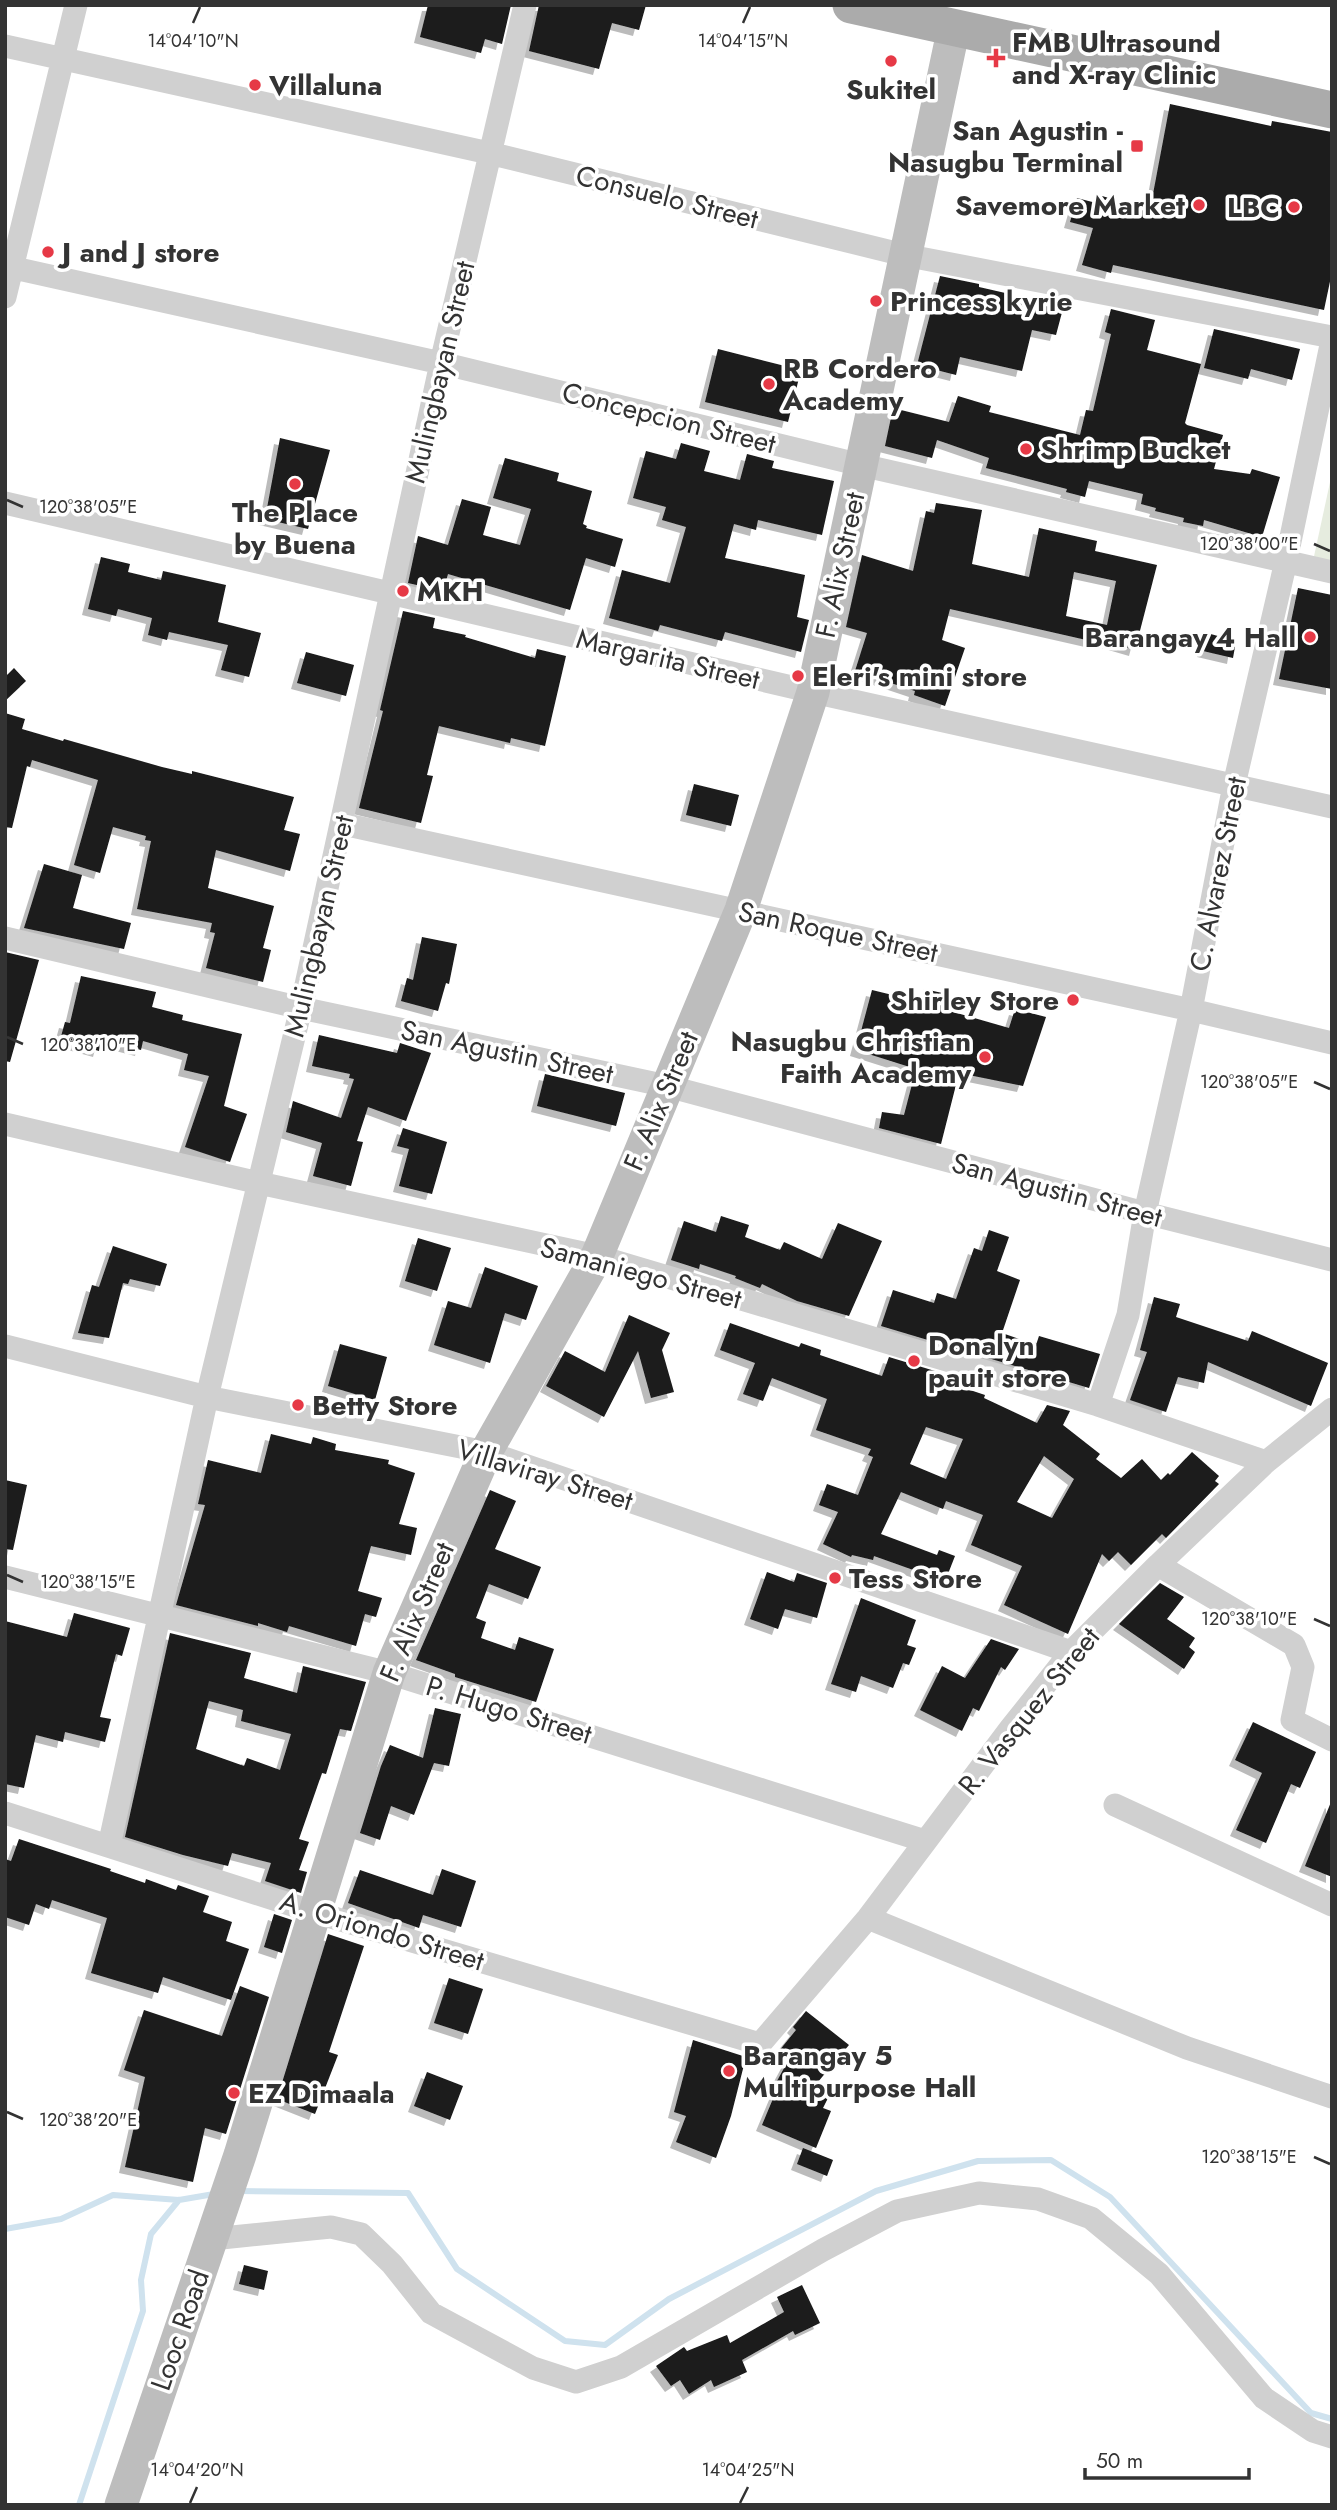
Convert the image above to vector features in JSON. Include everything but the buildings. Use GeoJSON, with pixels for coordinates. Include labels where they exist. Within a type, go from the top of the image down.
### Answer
{"type":"FeatureCollection","features":[{"type":"Feature","properties":{"kind":"main road"},"geometry":{"type":"LineString","coordinates":[[851,5],[956,16],[1332,110]]}},
{"type":"Feature","properties":{"kind":"main road","name":"F. Alix Street"},"geometry":{"type":"LineString","coordinates":[[240,2155],[390,1673],[486,1452],[597,1256],[741,910],[813,692],[956,16]]}},
{"type":"Feature","properties":{"kind":"main road","name":"Looc Road"},"geometry":{"type":"LineString","coordinates":[[121,2505],[240,2155]]}},
{"type":"Feature","properties":{"kind":"street"},"geometry":{"type":"LineString","coordinates":[[5,298],[9,267],[76,5]]}},
{"type":"Feature","properties":{"kind":"street","name":"Mulingbayan Street"},"geometry":{"type":"LineString","coordinates":[[109,1846],[207,1396],[301,1008],[442,363],[525,5]]}},
{"type":"Feature","properties":{"kind":"street","name":"Consuelo Street"},"geometry":{"type":"LineString","coordinates":[[5,46],[489,153],[904,255],[1332,339]]}},
{"type":"Feature","properties":{"kind":"street","name":"Concepcion Street"},"geometry":{"type":"LineString","coordinates":[[9,267],[442,363],[861,465],[1332,572]]}},
{"type":"Feature","properties":{"kind":"street","name":"C. Alvarez Street"},"geometry":{"type":"LineString","coordinates":[[1098,1405],[1128,1315],[1144,1213],[1191,1010],[1234,785],[1286,561],[1332,339]]}},
{"type":"Feature","properties":{"kind":"street","name":"Margarita Street"},"geometry":{"type":"LineString","coordinates":[[5,503],[813,692],[1332,807]]}},
{"type":"Feature","properties":{"kind":"street","name":"San Roque Street"},"geometry":{"type":"LineString","coordinates":[[343,824],[1332,1043]]}},
{"type":"Feature","properties":{"kind":"street","name":"San Agustin Street"},"geometry":{"type":"LineString","coordinates":[[5,938],[301,1008],[667,1086],[1144,1213],[1332,1260]]}},
{"type":"Feature","properties":{"kind":"street","name":"Samaniego Street"},"geometry":{"type":"LineString","coordinates":[[5,1124],[259,1183],[597,1256],[1098,1405],[1266,1462]]}},
{"type":"Feature","properties":{"kind":"street","name":"Villaviray Street"},"geometry":{"type":"LineString","coordinates":[[5,1346],[207,1396],[486,1452],[1072,1653]]}},
{"type":"Feature","properties":{"kind":"street","name":"R. Vasquez Street"},"geometry":{"type":"LineString","coordinates":[[760,2044],[868,1918],[1072,1653],[1158,1564],[1266,1462],[1332,1409]]}},
{"type":"Feature","properties":{"kind":"street"},"geometry":{"type":"LineString","coordinates":[[1158,1564],[1294,1645],[1303,1667],[1292,1720],[1332,1740]]}},
{"type":"Feature","properties":{"kind":"street","name":"P. Hugo Street"},"geometry":{"type":"LineString","coordinates":[[5,1577],[390,1673],[925,1841]]}},
{"type":"Feature","properties":{"kind":"street"},"geometry":{"type":"LineString","coordinates":[[1115,1805],[1332,1905]]}},
{"type":"Feature","properties":{"kind":"street","name":"A. Oriondo Street"},"geometry":{"type":"LineString","coordinates":[[5,1813],[314,1912],[760,2044]]}},
{"type":"Feature","properties":{"kind":"street"},"geometry":{"type":"LineString","coordinates":[[868,1918],[1187,2048],[1332,2097]]}},
{"type":"Feature","properties":{"kind":"street"},"geometry":{"type":"LineString","coordinates":[[216,2225],[331,2227],[361,2234],[392,2264],[431,2313],[533,2368],[576,2382],[621,2367],[823,2250],[897,2211],[979,2193],[1038,2199],[1091,2218],[1159,2274],[1264,2398],[1313,2431],[1332,2437]]}},
{"type":"Feature","properties":{"kind":"shaded area"},"geometry":{"type":"Polygon","coordinates":[[[1332,473],[1332,565],[1313,561],[1332,473]]]}},
{"type":"Feature","properties":{"kind":"waterway"},"geometry":{"type":"LineString","coordinates":[[239,2191],[408,2193],[457,2269],[565,2341],[605,2345],[669,2299],[876,2191],[978,2161],[1051,2160],[1110,2197],[1311,2413],[1332,2419]]}},
{"type":"Feature","properties":{"kind":"waterway"},"geometry":{"type":"LineString","coordinates":[[5,2229],[61,2219],[113,2195],[179,2200],[214,2194]]}},
{"type":"Feature","properties":{"kind":"waterway"},"geometry":{"type":"LineString","coordinates":[[79,2505],[143,2311],[141,2280],[151,2234],[179,2200]]}},
{"type":"Feature","properties":{"kind":"place","name":"FMB Ultrasound and X-ray Clinic"},"geometry":{"type":"Point","coordinates":[996,58]}},
{"type":"Feature","properties":{"kind":"place","name":"Sukitel"},"geometry":{"type":"Point","coordinates":[891,61]}},
{"type":"Feature","properties":{"kind":"place","name":"Villaluna"},"geometry":{"type":"Point","coordinates":[255,85]}},
{"type":"Feature","properties":{"kind":"place","name":"San Agustin - Nasugbu Terminal"},"geometry":{"type":"Point","coordinates":[1137,146]}},
{"type":"Feature","properties":{"kind":"place","name":"Savemore Market"},"geometry":{"type":"Point","coordinates":[1199,205]}},
{"type":"Feature","properties":{"kind":"place","name":"LBC"},"geometry":{"type":"Point","coordinates":[1294,207]}},
{"type":"Feature","properties":{"kind":"place","name":"J and J store"},"geometry":{"type":"Point","coordinates":[48,252]}},
{"type":"Feature","properties":{"kind":"place","name":"Princess kyrie"},"geometry":{"type":"Point","coordinates":[876,301]}},
{"type":"Feature","properties":{"kind":"place","name":"RB Cordero Academy"},"geometry":{"type":"Point","coordinates":[769,384]}},
{"type":"Feature","properties":{"kind":"place","name":"Shrimp Bucket"},"geometry":{"type":"Point","coordinates":[1026,449]}},
{"type":"Feature","properties":{"kind":"place","name":"The Place by Buena"},"geometry":{"type":"Point","coordinates":[295,484]}},
{"type":"Feature","properties":{"kind":"place","name":"MKH"},"geometry":{"type":"Point","coordinates":[403,591]}},
{"type":"Feature","properties":{"kind":"place","name":"Barangay 4 Hall"},"geometry":{"type":"Point","coordinates":[1310,637]}},
{"type":"Feature","properties":{"kind":"place","name":"Eleri's mini store"},"geometry":{"type":"Point","coordinates":[798,676]}},
{"type":"Feature","properties":{"kind":"place","name":"Shirley Store"},"geometry":{"type":"Point","coordinates":[1073,1000]}},
{"type":"Feature","properties":{"kind":"place","name":"Nasugbu Christian Faith Academy"},"geometry":{"type":"Point","coordinates":[985,1057]}},
{"type":"Feature","properties":{"kind":"place","name":"Donalyn pauit store"},"geometry":{"type":"Point","coordinates":[914,1361]}},
{"type":"Feature","properties":{"kind":"place","name":"Betty Store"},"geometry":{"type":"Point","coordinates":[298,1405]}},
{"type":"Feature","properties":{"kind":"place","name":"Tess Store"},"geometry":{"type":"Point","coordinates":[835,1578]}},
{"type":"Feature","properties":{"kind":"place","name":"Barangay 5 Multipurpose Hall"},"geometry":{"type":"Point","coordinates":[729,2071]}},
{"type":"Feature","properties":{"kind":"place","name":"EZ Dimaala"},"geometry":{"type":"Point","coordinates":[234,2093]}}]}
